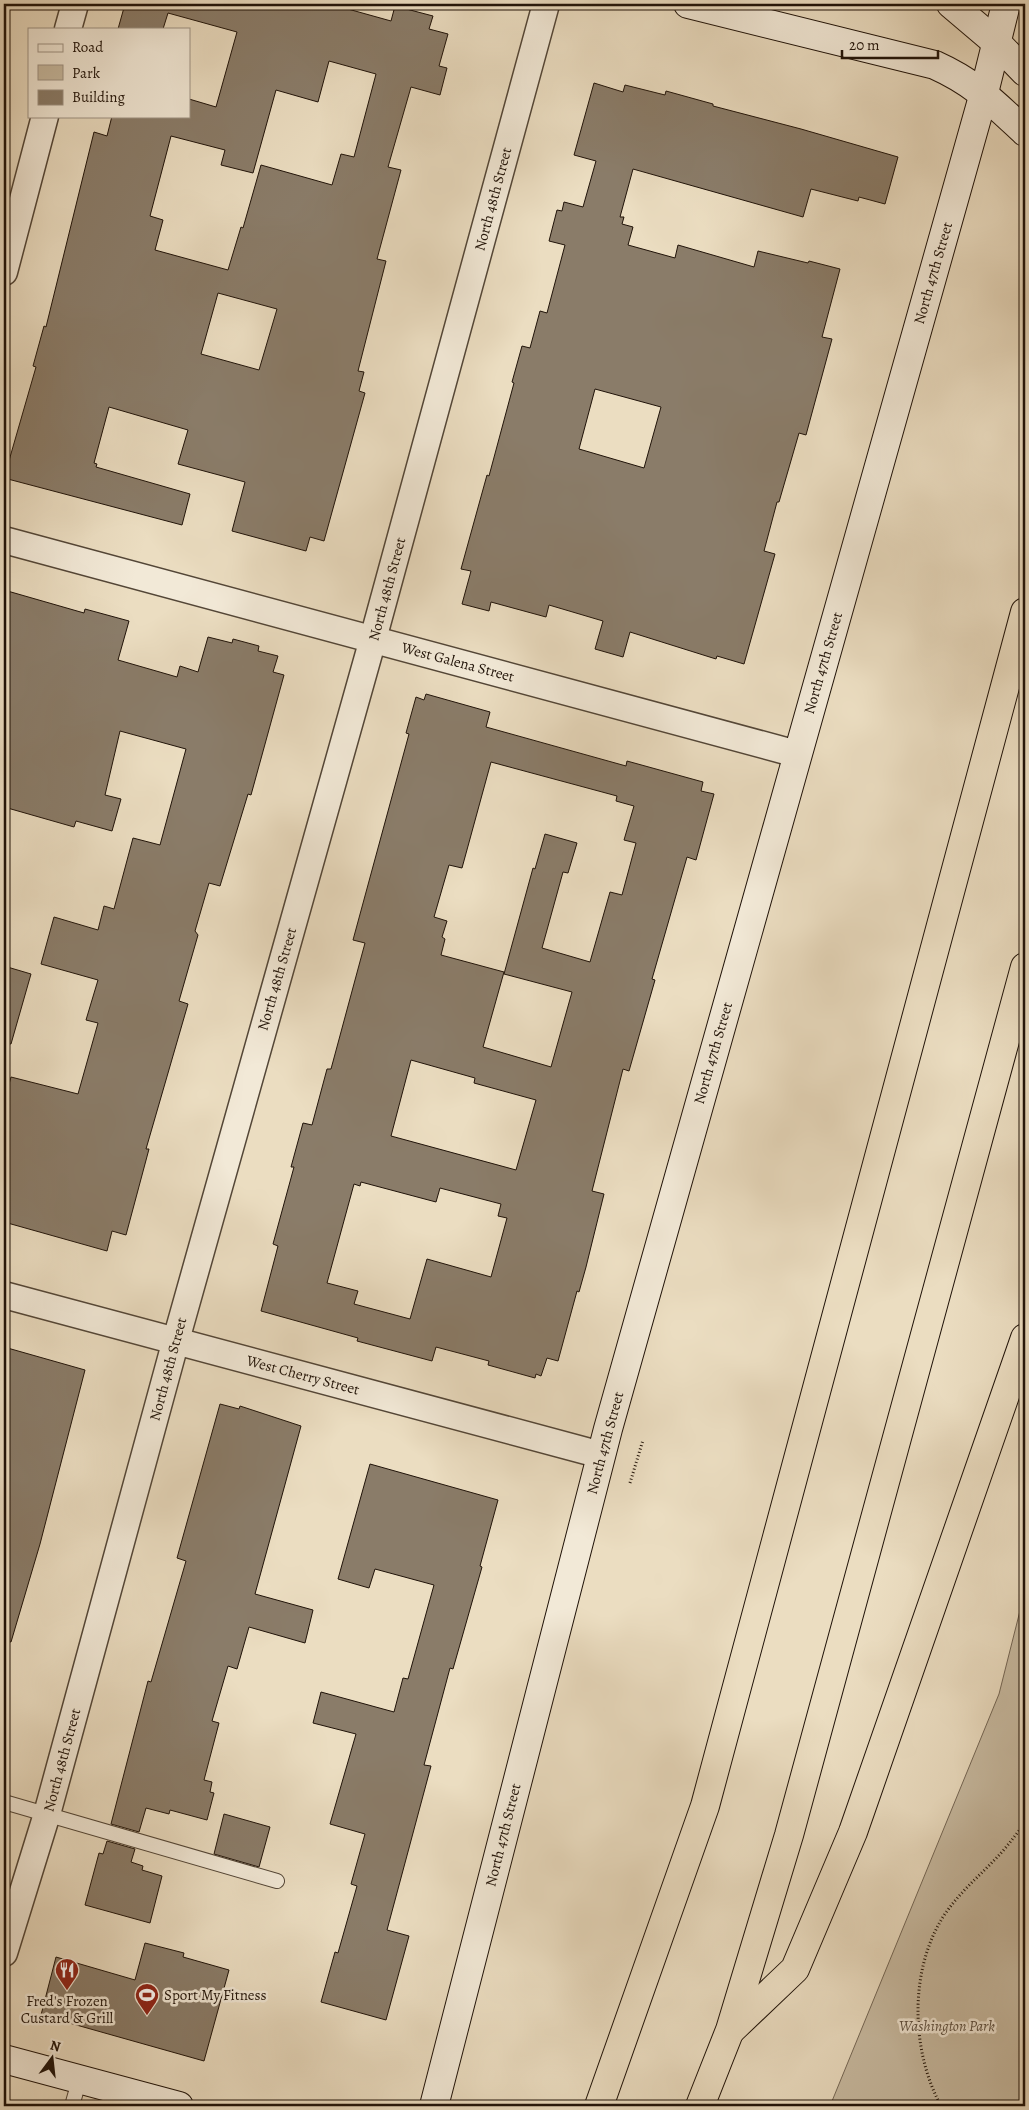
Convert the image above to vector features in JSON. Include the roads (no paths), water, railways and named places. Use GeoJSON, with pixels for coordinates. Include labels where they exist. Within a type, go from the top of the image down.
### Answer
{"type":"FeatureCollection","features":[{"type":"Feature","properties":{"kind":"highway"},"geometry":{"type":"LineString","coordinates":[[598,2106],[706,1806],[1025,612]]}},
{"type":"Feature","properties":{"kind":"highway"},"geometry":{"type":"LineString","coordinates":[[700,2106],[730,2030],[789,1835],[1025,967]]}},
{"type":"Feature","properties":{"kind":"highway"},"geometry":{"type":"LineString","coordinates":[[730,2030],[795,1969],[853,1832],[1025,1338]]}},
{"type":"Feature","properties":{"kind":"street"},"geometry":{"type":"LineString","coordinates":[[68,28],[75,4]]}},
{"type":"Feature","properties":{"kind":"street","name":"North 48th Street"},"geometry":{"type":"LineString","coordinates":[[4,1954],[47,1814],[176,1340],[373,639],[546,4]]}},
{"type":"Feature","properties":{"kind":"street"},"geometry":{"type":"LineString","coordinates":[[688,4],[934,66],[962,78],[984,93],[1025,132]]}},
{"type":"Feature","properties":{"kind":"street"},"geometry":{"type":"LineString","coordinates":[[951,4],[997,43],[1025,72]]}},
{"type":"Feature","properties":{"kind":"street","name":"North 47th Street"},"geometry":{"type":"LineString","coordinates":[[434,2106],[601,1455],[984,93],[1006,4]]}},
{"type":"Feature","properties":{"kind":"street"},"geometry":{"type":"LineString","coordinates":[[4,272],[44,118]]}},
{"type":"Feature","properties":{"kind":"street","name":"West Galena Street"},"geometry":{"type":"LineString","coordinates":[[4,540],[797,754]]}},
{"type":"Feature","properties":{"kind":"street","name":"West Cherry Street"},"geometry":{"type":"LineString","coordinates":[[4,1295],[601,1455]]}},
{"type":"Feature","properties":{"kind":"street"},"geometry":{"type":"LineString","coordinates":[[4,2059],[173,2105]]}},
{"type":"Feature","properties":{"kind":"lane"},"geometry":{"type":"LineString","coordinates":[[4,1802],[277,1881]]}},
{"type":"Feature","properties":{"kind":"lane"},"geometry":{"type":"LineString","coordinates":[[72,2106],[79,2080]]}},
{"type":"Feature","properties":{"kind":"place","name":"Fred's Frozen Custard & Grill"},"geometry":{"type":"Point","coordinates":[67,1991]}},
{"type":"Feature","properties":{"kind":"place","name":"Sport My Fitness"},"geometry":{"type":"Point","coordinates":[147,2016]}},
{"type":"Feature","properties":{"kind":"park label","name":"Washington Park"},"geometry":{"type":"Point","coordinates":[947,2026]}}]}
